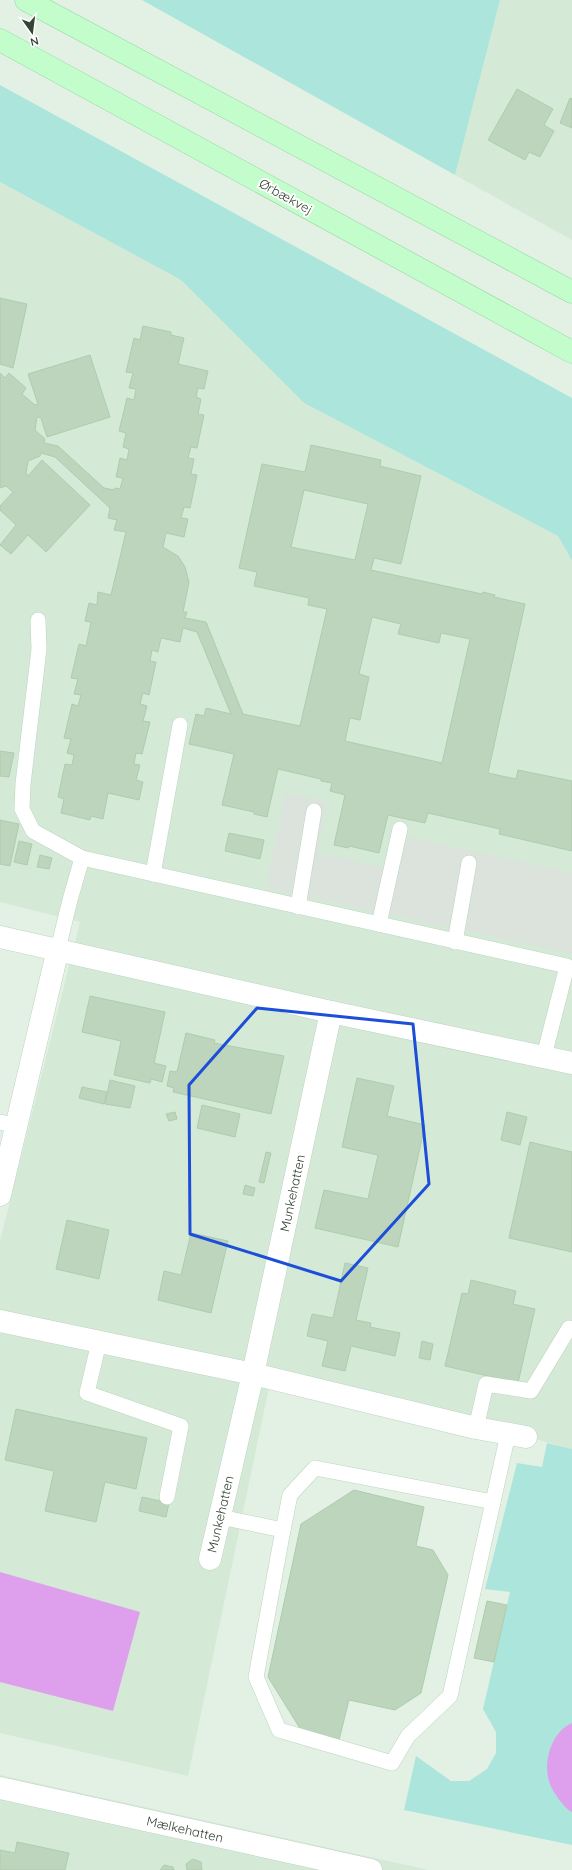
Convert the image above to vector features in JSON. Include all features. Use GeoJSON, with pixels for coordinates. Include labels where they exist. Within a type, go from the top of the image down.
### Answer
{"type":"FeatureCollection","features":[{"type":"Feature","properties":{"kind":"main road"},"geometry":{"type":"LineString","coordinates":[[26,0],[572,292]]}},
{"type":"Feature","properties":{"kind":"main road","name":"Ørbækvej"},"geometry":{"type":"LineString","coordinates":[[0,40],[572,352]]}},
{"type":"Feature","properties":{"kind":"street"},"geometry":{"type":"LineString","coordinates":[[0,936],[331,1012],[572,1063]]}},
{"type":"Feature","properties":{"kind":"street"},"geometry":{"type":"LineString","coordinates":[[0,1195],[8,1124],[58,949]]}},
{"type":"Feature","properties":{"kind":"street","name":"Munkehatten"},"geometry":{"type":"LineString","coordinates":[[210,1559],[253,1374],[331,1012]]}},
{"type":"Feature","properties":{"kind":"street"},"geometry":{"type":"LineString","coordinates":[[0,1321],[253,1374],[476,1428],[517,1436]]}},
{"type":"Feature","properties":{"kind":"street","name":"Mælkehatten"},"geometry":{"type":"LineString","coordinates":[[0,1788],[371,1870]]}},
{"type":"Feature","properties":{"kind":"lane"},"geometry":{"type":"LineString","coordinates":[[38,620],[39,648],[23,784],[22,809],[33,831],[82,858],[567,966],[544,1056]]}},
{"type":"Feature","properties":{"kind":"lane"},"geometry":{"type":"LineString","coordinates":[[153,874],[180,725]]}},
{"type":"Feature","properties":{"kind":"lane"},"geometry":{"type":"LineString","coordinates":[[298,907],[314,811]]}},
{"type":"Feature","properties":{"kind":"lane"},"geometry":{"type":"LineString","coordinates":[[378,924],[400,829]]}},
{"type":"Feature","properties":{"kind":"lane"},"geometry":{"type":"LineString","coordinates":[[58,949],[82,858]]}},
{"type":"Feature","properties":{"kind":"lane"},"geometry":{"type":"LineString","coordinates":[[455,942],[469,863]]}},
{"type":"Feature","properties":{"kind":"lane"},"geometry":{"type":"LineString","coordinates":[[476,1428],[486,1384],[531,1391],[569,1328]]}},
{"type":"Feature","properties":{"kind":"lane"},"geometry":{"type":"LineString","coordinates":[[99,1342],[87,1393],[182,1426],[167,1497]]}},
{"type":"Feature","properties":{"kind":"lane"},"geometry":{"type":"LineString","coordinates":[[493,1502],[315,1468],[290,1495],[256,1677],[279,1730],[392,1763],[408,1736],[450,1696],[493,1502],[517,1436]]}},
{"type":"Feature","properties":{"kind":"lane"},"geometry":{"type":"LineString","coordinates":[[220,1518],[283,1530]]}},
{"type":"Feature","properties":{"kind":"highlighted area"},"geometry":{"type":"Polygon","coordinates":[[[257,1008],[413,1024],[429,1184],[341,1281],[190,1234],[189,1085],[257,1008]]]}},
{"type":"Feature","properties":{"kind":"shaded area"},"geometry":{"type":"Polygon","coordinates":[[[142,0],[500,0],[455,175],[142,0]]]}},
{"type":"Feature","properties":{"kind":"shaded area"},"geometry":{"type":"Polygon","coordinates":[[[500,0],[572,0],[572,240],[455,175],[500,0]]]}},
{"type":"Feature","properties":{"kind":"shaded area"},"geometry":{"type":"Polygon","coordinates":[[[0,85],[572,398],[572,561],[558,536],[304,403],[181,280],[0,182],[0,85]]]}},
{"type":"Feature","properties":{"kind":"shaded area"},"geometry":{"type":"Polygon","coordinates":[[[0,182],[181,280],[304,403],[558,536],[572,561],[572,1449],[273,1368],[188,1776],[0,1733],[0,1241],[80,922],[0,902],[0,182]]]}},
{"type":"Feature","properties":{"kind":"shaded area"},"geometry":{"type":"Polygon","coordinates":[[[286,793],[327,802],[317,853],[391,869],[399,835],[572,873],[572,954],[266,887],[286,793]]]}},
{"type":"Feature","properties":{"kind":"shaded area"},"geometry":{"type":"Polygon","coordinates":[[[547,1443],[572,1449],[572,1845],[404,1810],[416,1756],[451,1781],[469,1781],[487,1769],[496,1753],[496,1732],[483,1709],[510,1592],[485,1589],[517,1463],[542,1467],[547,1443]]]}},
{"type":"Feature","properties":{"kind":"shaded area"},"geometry":{"type":"Polygon","coordinates":[[[0,1572],[140,1612],[113,1711],[0,1682],[0,1572]]]}},
{"type":"Feature","properties":{"kind":"shaded area"},"geometry":{"type":"Polygon","coordinates":[[[572,1723],[572,1812],[567,1809],[553,1790],[549,1781],[547,1762],[551,1746],[555,1739],[565,1727],[572,1723]]]}},
{"type":"Feature","properties":{"kind":"shaded area"},"geometry":{"type":"Polygon","coordinates":[[[0,1775],[429,1870],[0,1870],[0,1775]]]}},
{"type":"Feature","properties":{"kind":"building"},"geometry":{"type":"Polygon","coordinates":[[[517,89],[553,109],[544,125],[554,131],[540,157],[529,152],[525,160],[488,140],[517,89]]]}},
{"type":"Feature","properties":{"kind":"building"},"geometry":{"type":"Polygon","coordinates":[[[570,98],[572,99],[572,128],[560,123],[570,98]]]}},
{"type":"Feature","properties":{"kind":"building"},"geometry":{"type":"Polygon","coordinates":[[[0,298],[27,304],[13,368],[0,364],[0,298]]]}},
{"type":"Feature","properties":{"kind":"building"},"geometry":{"type":"Polygon","coordinates":[[[143,326],[171,332],[171,335],[184,338],[178,364],[208,371],[204,389],[198,388],[196,397],[201,399],[198,414],[204,415],[197,448],[191,447],[188,458],[194,459],[191,474],[197,475],[190,508],[184,507],[181,518],[188,519],[184,537],[166,533],[163,547],[178,556],[185,567],[189,582],[183,612],[187,612],[185,618],[206,622],[243,714],[300,726],[327,609],[308,605],[309,598],[254,586],[257,572],[239,568],[262,464],[305,472],[311,445],[381,460],[380,466],[421,476],[401,564],[374,558],[371,570],[482,594],[483,592],[495,595],[494,597],[525,604],[488,773],[516,779],[518,770],[572,781],[572,851],[499,834],[500,829],[428,813],[425,823],[388,815],[379,853],[349,846],[348,848],[334,845],[345,795],[330,791],[332,783],[278,769],[267,817],[254,814],[254,812],[222,805],[234,754],[189,744],[196,714],[204,716],[206,708],[231,714],[197,632],[183,628],[180,642],[161,638],[158,652],[152,650],[150,661],[156,662],[149,695],[143,693],[140,704],[147,706],[143,721],[150,722],[142,754],[136,753],[134,764],[140,765],[136,780],[143,782],[139,800],[108,793],[103,819],[91,816],[90,820],[61,813],[64,799],[58,797],[65,764],[72,765],[74,755],[67,753],[71,739],[64,738],[72,704],[78,706],[81,695],[74,694],[78,679],[71,678],[79,644],[86,646],[91,622],[85,621],[89,603],[97,605],[98,592],[111,595],[126,532],[114,530],[117,520],[108,518],[110,508],[55,457],[41,453],[40,456],[28,461],[26,473],[28,476],[42,460],[90,505],[46,552],[28,535],[11,554],[0,545],[16,525],[0,510],[0,506],[13,492],[6,486],[0,488],[0,373],[5,378],[9,373],[26,388],[22,394],[35,405],[38,404],[28,374],[90,355],[110,417],[47,437],[41,418],[37,417],[35,430],[45,439],[44,443],[58,446],[104,488],[114,490],[115,488],[120,489],[123,478],[116,477],[120,458],[127,460],[129,449],[123,447],[126,433],[119,431],[127,398],[134,400],[136,389],[129,388],[133,373],[126,372],[134,338],[140,340],[143,326]],[[304,490],[291,547],[355,560],[368,504],[304,490]],[[372,617],[359,674],[369,677],[360,720],[350,718],[345,741],[442,763],[470,639],[441,633],[439,643],[398,634],[401,624],[372,617]]]}},
{"type":"Feature","properties":{"kind":"building"},"geometry":{"type":"Polygon","coordinates":[[[0,751],[14,753],[9,777],[0,776],[0,751]]]}},
{"type":"Feature","properties":{"kind":"building"},"geometry":{"type":"Polygon","coordinates":[[[0,820],[19,824],[10,866],[0,864],[0,820]]]}},
{"type":"Feature","properties":{"kind":"building"},"geometry":{"type":"Polygon","coordinates":[[[229,833],[264,840],[260,859],[225,851],[229,833]]]}},
{"type":"Feature","properties":{"kind":"building"},"geometry":{"type":"Polygon","coordinates":[[[19,841],[32,844],[27,865],[14,862],[19,841]]]}},
{"type":"Feature","properties":{"kind":"building"},"geometry":{"type":"Polygon","coordinates":[[[40,855],[52,858],[49,869],[37,867],[40,855]]]}},
{"type":"Feature","properties":{"kind":"building"},"geometry":{"type":"Polygon","coordinates":[[[90,996],[165,1012],[154,1063],[166,1066],[162,1082],[151,1079],[150,1083],[114,1075],[121,1041],[82,1032],[90,996]]]}},
{"type":"Feature","properties":{"kind":"building"},"geometry":{"type":"Polygon","coordinates":[[[186,1033],[215,1040],[214,1043],[284,1056],[271,1114],[173,1092],[174,1088],[167,1086],[170,1071],[177,1072],[186,1033]]]}},
{"type":"Feature","properties":{"kind":"building"},"geometry":{"type":"Polygon","coordinates":[[[357,1078],[394,1086],[387,1116],[425,1125],[398,1247],[315,1228],[324,1190],[368,1199],[378,1155],[342,1147],[357,1078]]]}},
{"type":"Feature","properties":{"kind":"building"},"geometry":{"type":"Polygon","coordinates":[[[110,1080],[135,1086],[130,1108],[105,1104],[110,1080]]]}},
{"type":"Feature","properties":{"kind":"building"},"geometry":{"type":"Polygon","coordinates":[[[82,1087],[107,1092],[104,1104],[79,1098],[82,1087]]]}},
{"type":"Feature","properties":{"kind":"building"},"geometry":{"type":"Polygon","coordinates":[[[202,1105],[240,1114],[235,1137],[197,1128],[202,1105]]]}},
{"type":"Feature","properties":{"kind":"building"},"geometry":{"type":"Polygon","coordinates":[[[175,1112],[177,1119],[169,1121],[166,1114],[175,1112]]]}},
{"type":"Feature","properties":{"kind":"building"},"geometry":{"type":"Polygon","coordinates":[[[507,1112],[527,1117],[520,1145],[501,1140],[507,1112]]]}},
{"type":"Feature","properties":{"kind":"building"},"geometry":{"type":"Polygon","coordinates":[[[530,1142],[572,1152],[572,1252],[509,1238],[530,1142]]]}},
{"type":"Feature","properties":{"kind":"building"},"geometry":{"type":"Polygon","coordinates":[[[266,1152],[271,1153],[264,1183],[259,1182],[266,1152]]]}},
{"type":"Feature","properties":{"kind":"building"},"geometry":{"type":"Polygon","coordinates":[[[245,1185],[255,1188],[253,1196],[243,1194],[245,1185]]]}},
{"type":"Feature","properties":{"kind":"building"},"geometry":{"type":"Polygon","coordinates":[[[67,1220],[109,1230],[99,1279],[56,1269],[67,1220]]]}},
{"type":"Feature","properties":{"kind":"building"},"geometry":{"type":"Polygon","coordinates":[[[191,1233],[228,1241],[211,1313],[158,1300],[164,1271],[181,1275],[191,1233]]]}},
{"type":"Feature","properties":{"kind":"building"},"geometry":{"type":"Polygon","coordinates":[[[345,1263],[368,1268],[356,1320],[371,1323],[370,1327],[400,1333],[395,1356],[351,1346],[345,1371],[322,1366],[328,1341],[307,1336],[312,1314],[333,1318],[345,1263]]]}},
{"type":"Feature","properties":{"kind":"building"},"geometry":{"type":"Polygon","coordinates":[[[471,1280],[516,1291],[513,1304],[535,1309],[518,1383],[445,1366],[462,1293],[468,1294],[471,1280]]]}},
{"type":"Feature","properties":{"kind":"building"},"geometry":{"type":"Polygon","coordinates":[[[422,1341],[433,1344],[430,1360],[419,1358],[422,1341]]]}},
{"type":"Feature","properties":{"kind":"building"},"geometry":{"type":"Polygon","coordinates":[[[16,1409],[147,1438],[136,1489],[105,1482],[96,1522],[45,1511],[54,1471],[5,1460],[16,1409]]]}},
{"type":"Feature","properties":{"kind":"building"},"geometry":{"type":"Polygon","coordinates":[[[354,1490],[424,1507],[416,1546],[433,1550],[448,1575],[421,1693],[395,1710],[349,1700],[339,1740],[301,1730],[268,1677],[301,1524],[354,1490]]]}},
{"type":"Feature","properties":{"kind":"building"},"geometry":{"type":"Polygon","coordinates":[[[142,1497],[169,1503],[166,1517],[139,1511],[142,1497]]]}},
{"type":"Feature","properties":{"kind":"building"},"geometry":{"type":"Polygon","coordinates":[[[487,1601],[507,1605],[494,1662],[474,1658],[487,1601]]]}},
{"type":"Feature","properties":{"kind":"building"},"geometry":{"type":"Polygon","coordinates":[[[17,1842],[69,1853],[65,1870],[0,1870],[0,1850],[15,1853],[17,1842]]]}},
{"type":"Feature","properties":{"kind":"building"},"geometry":{"type":"Polygon","coordinates":[[[193,1859],[201,1862],[202,1870],[187,1870],[186,1864],[193,1859]]]}},
{"type":"Feature","properties":{"kind":"building"},"geometry":{"type":"Polygon","coordinates":[[[164,1865],[173,1867],[174,1870],[160,1870],[164,1865]]]}}]}
